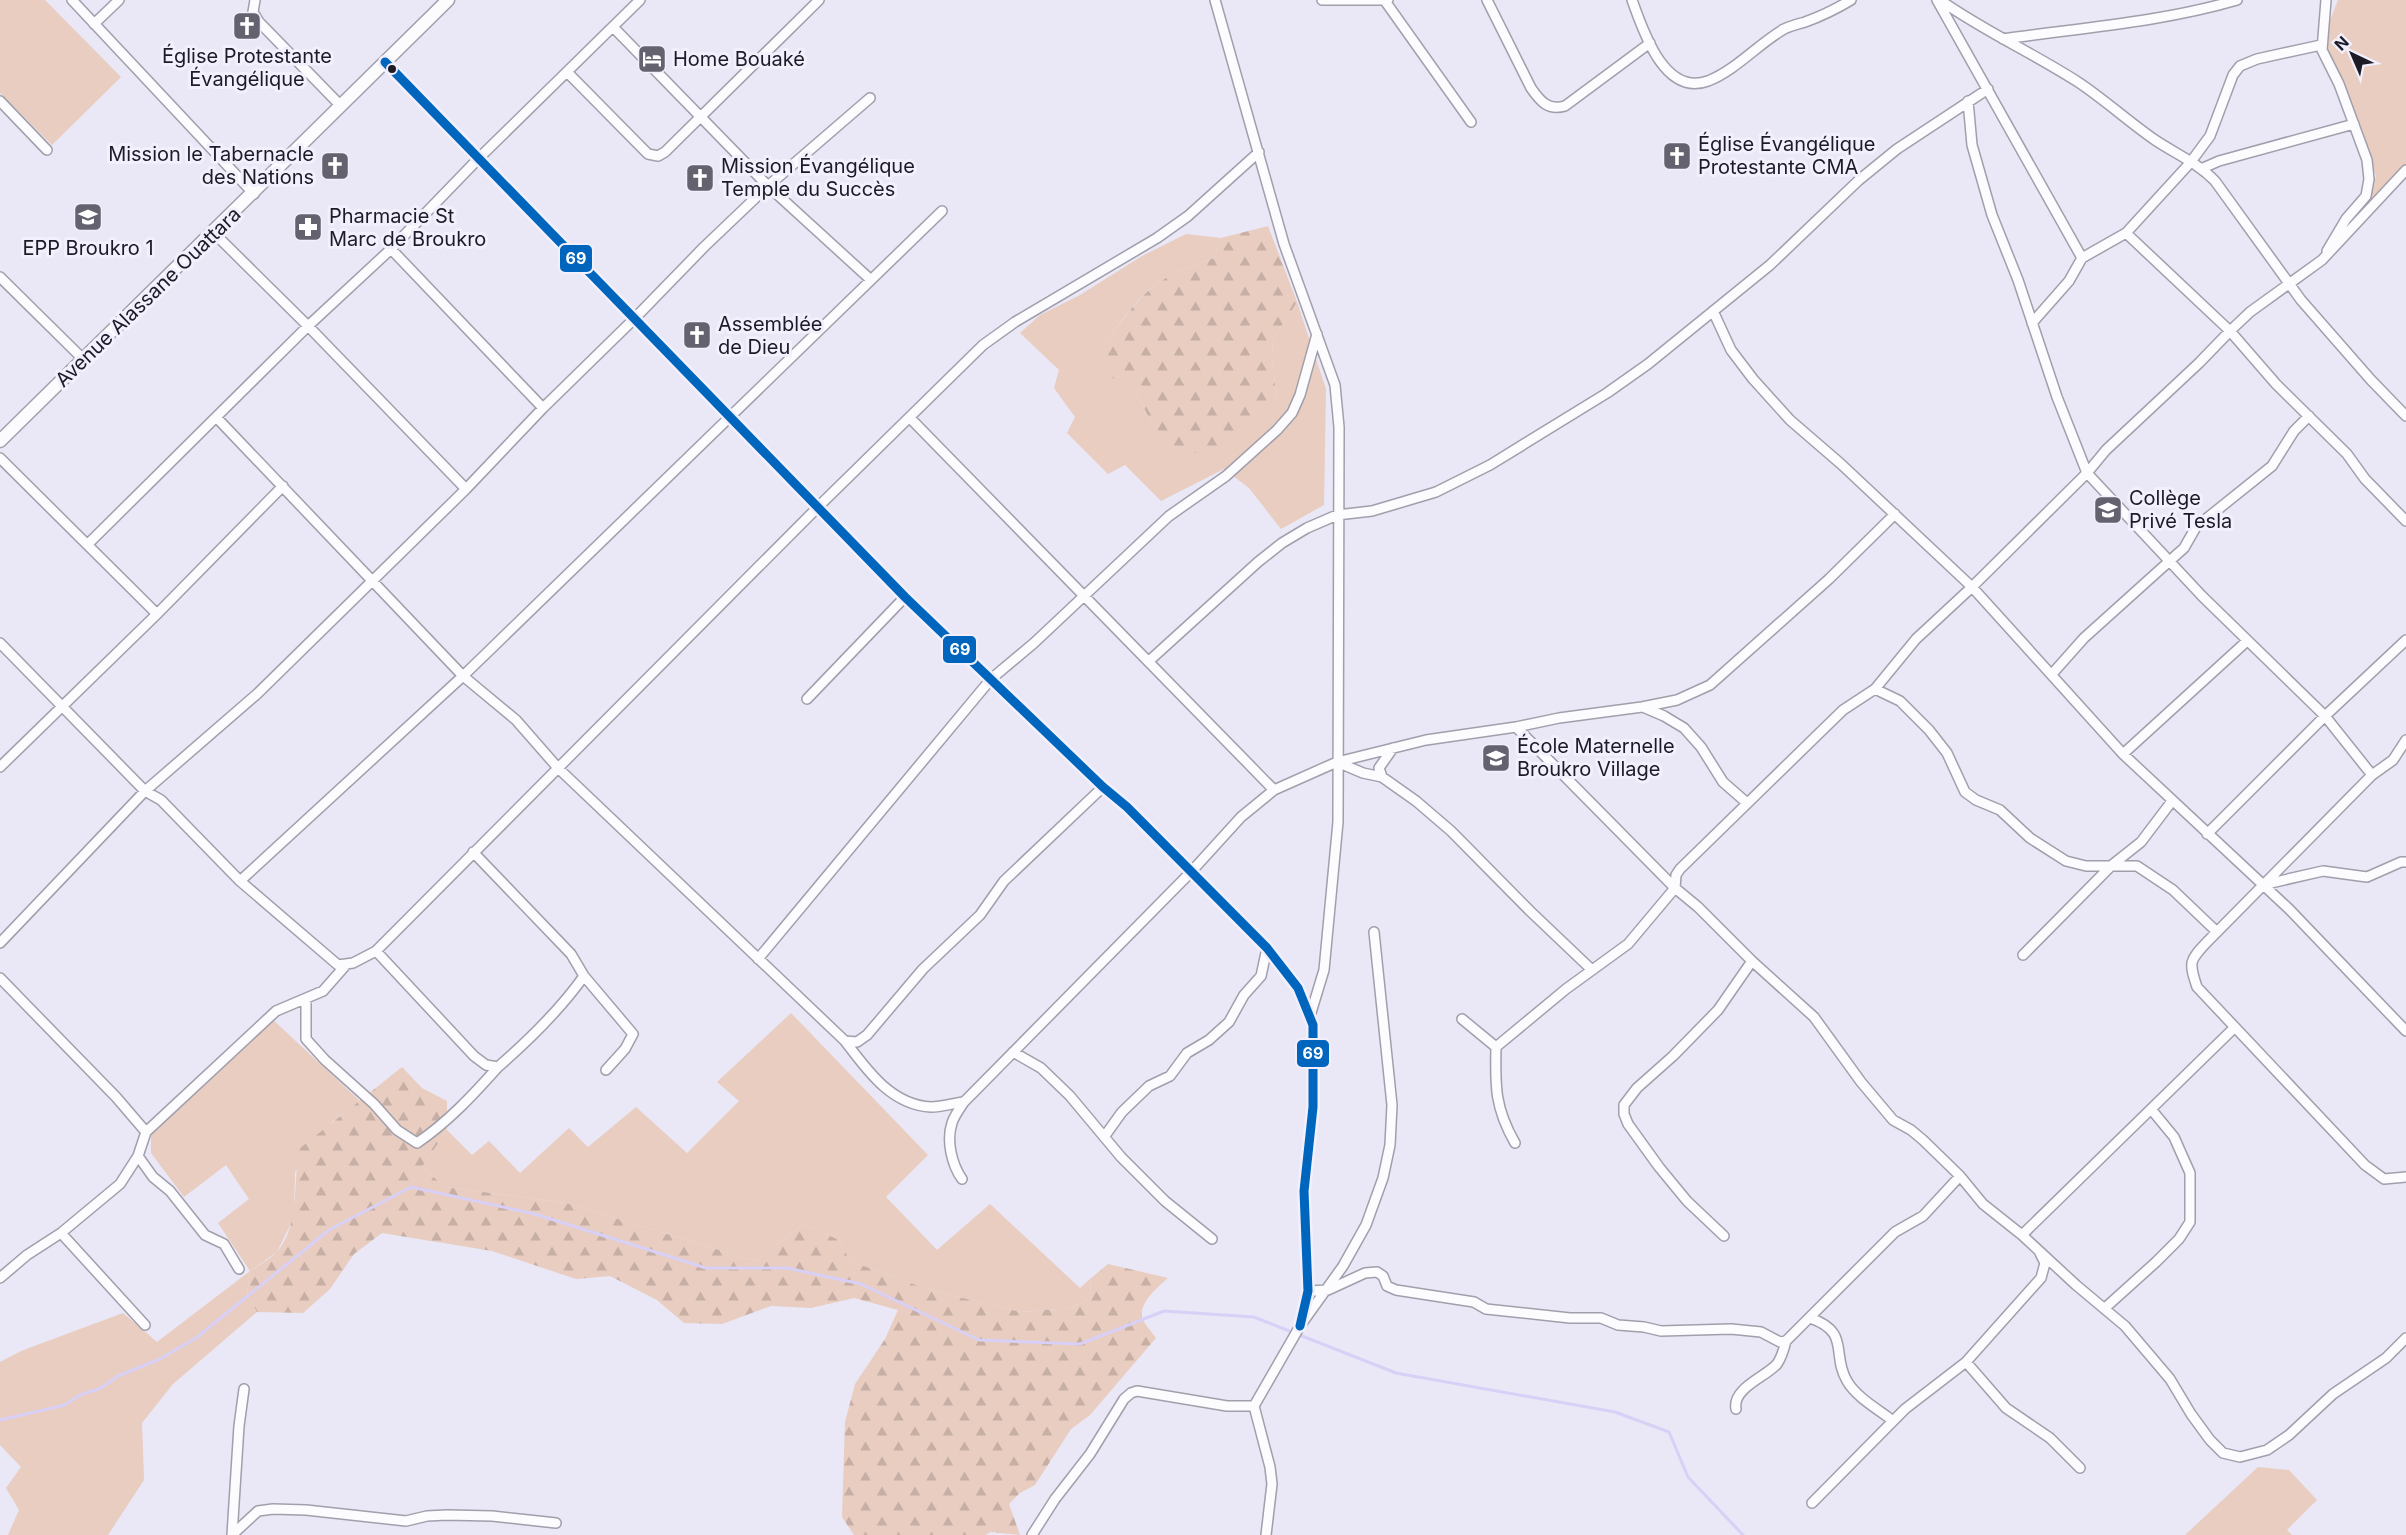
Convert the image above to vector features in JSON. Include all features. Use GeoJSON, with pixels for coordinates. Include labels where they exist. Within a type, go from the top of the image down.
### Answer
{"type":"FeatureCollection","features":[{"type":"Feature","properties":{"kind":"street"},"geometry":{"type":"LineString","coordinates":[[72,0],[254,194]]}},
{"type":"Feature","properties":{"kind":"street"},"geometry":{"type":"LineString","coordinates":[[94,24],[119,0]]}},
{"type":"Feature","properties":{"kind":"street"},"geometry":{"type":"LineString","coordinates":[[255,0],[253,12],[259,22],[341,106]]}},
{"type":"Feature","properties":{"kind":"street","name":"Avenue Alassane Ouattara"},"geometry":{"type":"LineString","coordinates":[[0,441],[254,194],[448,0]]}},
{"type":"Feature","properties":{"kind":"street"},"geometry":{"type":"LineString","coordinates":[[88,544],[308,326],[391,249],[478,159],[640,0]]}},
{"type":"Feature","properties":{"kind":"street"},"geometry":{"type":"LineString","coordinates":[[567,72],[648,154],[658,156],[665,152],[819,0]]}},
{"type":"Feature","properties":{"kind":"street"},"geometry":{"type":"LineString","coordinates":[[1215,0],[1284,244],[1335,385],[1339,427],[1338,822],[1324,970],[1310,1016]]}},
{"type":"Feature","properties":{"kind":"street"},"geometry":{"type":"LineString","coordinates":[[1322,0],[1388,1],[1471,122]]}},
{"type":"Feature","properties":{"kind":"street"},"geometry":{"type":"LineString","coordinates":[[1487,0],[1531,88],[1539,100],[1554,108],[1565,106],[1650,43]]}},
{"type":"Feature","properties":{"kind":"street"},"geometry":{"type":"LineString","coordinates":[[1632,0],[1650,43],[1663,65],[1673,76],[1683,82],[1696,83],[1709,81],[1731,68],[1786,28],[1836,10],[1851,0]]}},
{"type":"Feature","properties":{"kind":"street"},"geometry":{"type":"LineString","coordinates":[[1938,0],[2080,84],[2190,163],[2203,168],[2215,181],[2289,284],[2371,380],[2406,416]]}},
{"type":"Feature","properties":{"kind":"street"},"geometry":{"type":"LineString","coordinates":[[1938,0],[2046,198],[2082,258]]}},
{"type":"Feature","properties":{"kind":"street"},"geometry":{"type":"LineString","coordinates":[[2003,39],[2136,20],[2213,7],[2237,0]]}},
{"type":"Feature","properties":{"kind":"street"},"geometry":{"type":"LineString","coordinates":[[2322,260],[2336,234],[2366,196],[2369,188],[2367,160],[2339,84],[2321,45],[2326,0]]}},
{"type":"Feature","properties":{"kind":"street"},"geometry":{"type":"LineString","coordinates":[[613,27],[768,186],[871,280]]}},
{"type":"Feature","properties":{"kind":"street"},"geometry":{"type":"LineString","coordinates":[[2032,323],[2069,281],[2082,258],[2126,233],[2190,163],[2211,135],[2233,75],[2240,66],[2257,59],[2321,45]]}},
{"type":"Feature","properties":{"kind":"street"},"geometry":{"type":"LineString","coordinates":[[385,62],[904,597],[1103,787],[1127,807],[1267,948],[1298,988],[1313,1025],[1314,1060],[1313,1107],[1305,1191],[1308,1291],[1300,1326]]}},
{"type":"Feature","properties":{"kind":"street"},"geometry":{"type":"LineString","coordinates":[[1149,661],[1282,543],[1307,528],[1337,515],[1372,511],[1436,492],[1490,465],[1607,393],[1648,364],[1770,266],[1859,180],[1897,149],[1988,89]]}},
{"type":"Feature","properties":{"kind":"street"},"geometry":{"type":"LineString","coordinates":[[0,944],[145,791],[257,694],[466,489],[543,408],[704,247],[768,186],[870,98]]}},
{"type":"Feature","properties":{"kind":"street"},"geometry":{"type":"LineString","coordinates":[[0,101],[47,150]]}},
{"type":"Feature","properties":{"kind":"street"},"geometry":{"type":"LineString","coordinates":[[1968,101],[1972,145],[1992,215],[2018,280],[2057,397],[2087,473],[2202,596],[2325,716],[2372,775]]}},
{"type":"Feature","properties":{"kind":"street"},"geometry":{"type":"LineString","coordinates":[[2203,168],[2219,161],[2354,124]]}},
{"type":"Feature","properties":{"kind":"street"},"geometry":{"type":"LineString","coordinates":[[0,1278],[27,1255],[62,1233],[120,1184],[138,1156],[146,1132],[276,1011],[323,991],[345,966],[376,951],[472,852],[983,345],[1015,322],[1157,238],[1188,216],[1259,152]]}},
{"type":"Feature","properties":{"kind":"street"},"geometry":{"type":"LineString","coordinates":[[1515,1143],[1504,1124],[1495,1092],[1496,1047],[1628,944],[1675,888],[1676,875],[1680,870],[1747,803],[1843,710],[1875,688],[1916,639],[2087,473],[2106,450],[2250,312],[2322,260],[2406,170]]}},
{"type":"Feature","properties":{"kind":"street"},"geometry":{"type":"LineString","coordinates":[[240,880],[463,676],[942,212]]}},
{"type":"Feature","properties":{"kind":"street"},"geometry":{"type":"LineString","coordinates":[[213,232],[466,489]]}},
{"type":"Feature","properties":{"kind":"street"},"geometry":{"type":"LineString","coordinates":[[2126,233],[2230,331],[2276,384],[2347,454],[2365,478],[2406,521]]}},
{"type":"Feature","properties":{"kind":"street"},"geometry":{"type":"LineString","coordinates":[[391,249],[543,408]]}},
{"type":"Feature","properties":{"kind":"street"},"geometry":{"type":"LineString","coordinates":[[0,277],[83,359]]}},
{"type":"Feature","properties":{"kind":"street"},"geometry":{"type":"LineString","coordinates":[[1713,311],[1731,350],[1753,380],[1790,420],[1972,587],[2123,754],[2289,909],[2406,1031]]}},
{"type":"Feature","properties":{"kind":"street"},"geometry":{"type":"LineString","coordinates":[[758,959],[991,679],[1169,516],[1226,476],[1277,430],[1292,413],[1300,395],[1318,334]]}},
{"type":"Feature","properties":{"kind":"street"},"geometry":{"type":"LineString","coordinates":[[2052,674],[2084,638],[2184,548],[2196,527],[2272,466],[2294,431],[2309,416]]}},
{"type":"Feature","properties":{"kind":"street"},"geometry":{"type":"LineString","coordinates":[[216,417],[463,676],[516,720],[558,768],[844,1041],[872,1076],[898,1098],[932,1107],[964,1102]]}},
{"type":"Feature","properties":{"kind":"street"},"geometry":{"type":"LineString","coordinates":[[910,418],[1274,790]]}},
{"type":"Feature","properties":{"kind":"street"},"geometry":{"type":"LineString","coordinates":[[0,458],[157,614]]}},
{"type":"Feature","properties":{"kind":"street"},"geometry":{"type":"LineString","coordinates":[[0,767],[157,614],[283,486]]}},
{"type":"Feature","properties":{"kind":"street"},"geometry":{"type":"LineString","coordinates":[[962,1179],[954,1168],[951,1131],[952,1123],[964,1102],[1191,872],[1241,817],[1274,790],[1337,762],[1426,740],[1677,700],[1710,685],[1829,579],[1895,514]]}},
{"type":"Feature","properties":{"kind":"street"},"geometry":{"type":"LineString","coordinates":[[807,699],[884,621],[904,597]]}},
{"type":"Feature","properties":{"kind":"street"},"geometry":{"type":"LineString","coordinates":[[2123,754],[2247,640]]}},
{"type":"Feature","properties":{"kind":"street"},"geometry":{"type":"LineString","coordinates":[[2207,834],[2325,716],[2406,640]]}},
{"type":"Feature","properties":{"kind":"street"},"geometry":{"type":"LineString","coordinates":[[0,643],[145,791],[161,800],[240,880],[338,965],[345,966]]}},
{"type":"Feature","properties":{"kind":"street"},"geometry":{"type":"LineString","coordinates":[[1875,688],[1900,701],[1929,730],[1947,753],[1965,792],[1976,800],[2000,810],[2030,838],[2066,861],[2086,866],[2137,866],[2173,890],[2217,932]]}},
{"type":"Feature","properties":{"kind":"street"},"geometry":{"type":"LineString","coordinates":[[1642,707],[1684,728],[1701,747],[1723,782],[1747,803]]}},
{"type":"Feature","properties":{"kind":"street"},"geometry":{"type":"LineString","coordinates":[[1516,727],[1675,888],[1814,1017],[1861,1082],[1893,1120],[1911,1130],[1960,1176],[1983,1204],[2022,1234],[2076,1285],[2125,1326],[2170,1379],[2210,1440],[2223,1453],[2240,1457],[2267,1450],[2289,1435],[2333,1394],[2386,1358],[2406,1338]]}},
{"type":"Feature","properties":{"kind":"street"},"geometry":{"type":"LineString","coordinates":[[2406,740],[2393,759],[2372,775],[2217,932],[2193,958],[2190,968],[2197,987],[2365,1165],[2384,1179],[2406,1177]]}},
{"type":"Feature","properties":{"kind":"street"},"geometry":{"type":"LineString","coordinates":[[1382,777],[1379,768],[1383,759],[1393,748]]}},
{"type":"Feature","properties":{"kind":"street"},"geometry":{"type":"LineString","coordinates":[[1337,762],[1363,773],[1382,777],[1416,801],[1451,831],[1592,970]]}},
{"type":"Feature","properties":{"kind":"street"},"geometry":{"type":"LineString","coordinates":[[844,1041],[857,1042],[867,1035],[923,969],[980,915],[1004,881],[1103,787]]}},
{"type":"Feature","properties":{"kind":"street"},"geometry":{"type":"LineString","coordinates":[[2023,954],[2112,865],[2140,842],[2172,801]]}},
{"type":"Feature","properties":{"kind":"street"},"geometry":{"type":"LineString","coordinates":[[472,852],[571,954],[584,976],[633,1034],[626,1049],[606,1070]]}},
{"type":"Feature","properties":{"kind":"street"},"geometry":{"type":"LineString","coordinates":[[2262,885],[2323,871],[2367,877],[2406,862]]}},
{"type":"Feature","properties":{"kind":"street"},"geometry":{"type":"LineString","coordinates":[[1266,1535],[1272,1484],[1270,1467],[1254,1406],[1300,1326],[1328,1290],[1366,1225],[1383,1178],[1390,1145],[1392,1105],[1374,932]]}},
{"type":"Feature","properties":{"kind":"street"},"geometry":{"type":"LineString","coordinates":[[1104,1137],[1122,1112],[1149,1086],[1170,1076],[1187,1053],[1209,1040],[1229,1022],[1244,995],[1261,976],[1267,948]]}},
{"type":"Feature","properties":{"kind":"street"},"geometry":{"type":"LineString","coordinates":[[376,951],[474,1056],[486,1065],[498,1067]]}},
{"type":"Feature","properties":{"kind":"street"},"geometry":{"type":"LineString","coordinates":[[1724,1236],[1687,1201],[1659,1167],[1628,1124],[1624,1114],[1624,1105],[1637,1088],[1718,1010],[1752,961]]}},
{"type":"Feature","properties":{"kind":"street"},"geometry":{"type":"LineString","coordinates":[[306,999],[306,1039],[325,1060],[374,1104],[397,1130],[417,1143],[433,1132],[472,1096],[498,1067],[521,1047],[584,976]]}},
{"type":"Feature","properties":{"kind":"street"},"geometry":{"type":"LineString","coordinates":[[0,978],[116,1097],[146,1132]]}},
{"type":"Feature","properties":{"kind":"street"},"geometry":{"type":"LineString","coordinates":[[1462,1019],[1496,1047]]}},
{"type":"Feature","properties":{"kind":"street"},"geometry":{"type":"LineString","coordinates":[[2022,1234],[2234,1028]]}},
{"type":"Feature","properties":{"kind":"street"},"geometry":{"type":"LineString","coordinates":[[1013,1052],[1041,1068],[1070,1096],[1104,1137],[1165,1201],[1212,1239]]}},
{"type":"Feature","properties":{"kind":"street"},"geometry":{"type":"LineString","coordinates":[[2105,1308],[2179,1239],[2190,1222],[2190,1173],[2174,1137],[2151,1109]]}},
{"type":"Feature","properties":{"kind":"street"},"geometry":{"type":"LineString","coordinates":[[138,1156],[153,1177],[176,1198],[205,1235],[224,1244],[239,1269]]}},
{"type":"Feature","properties":{"kind":"street"},"geometry":{"type":"LineString","coordinates":[[1736,1409],[1735,1404],[1739,1395],[1778,1362],[1786,1341],[1895,1232],[1923,1216],[1960,1176]]}},
{"type":"Feature","properties":{"kind":"street"},"geometry":{"type":"LineString","coordinates":[[62,1233],[145,1325]]}},
{"type":"Feature","properties":{"kind":"street"},"geometry":{"type":"LineString","coordinates":[[1812,1503],[1893,1421],[1966,1362],[2041,1278],[2044,1263],[2038,1249]]}},
{"type":"Feature","properties":{"kind":"street"},"geometry":{"type":"LineString","coordinates":[[1308,1291],[1328,1290],[1365,1273],[1377,1272],[1383,1276],[1387,1286],[1396,1290],[1474,1302],[1486,1309],[1570,1318],[1601,1318],[1618,1325],[1661,1331],[1731,1329],[1761,1332],[1780,1342],[1786,1341]]}},
{"type":"Feature","properties":{"kind":"street"},"geometry":{"type":"LineString","coordinates":[[1810,1318],[1826,1323],[1833,1333],[1839,1344],[1846,1380],[1856,1393],[1893,1421]]}},
{"type":"Feature","properties":{"kind":"street"},"geometry":{"type":"LineString","coordinates":[[1966,1362],[2006,1408],[2050,1438],[2080,1468]]}},
{"type":"Feature","properties":{"kind":"street"},"geometry":{"type":"LineString","coordinates":[[244,1389],[239,1426],[232,1535],[258,1511],[273,1509],[406,1521],[427,1516],[447,1515],[492,1516],[556,1523]]}},
{"type":"Feature","properties":{"kind":"street"},"geometry":{"type":"LineString","coordinates":[[1032,1535],[1054,1499],[1090,1454],[1124,1399],[1131,1393],[1137,1391],[1227,1406],[1254,1406]]}},
{"type":"Feature","properties":{"kind":"green space"},"geometry":{"type":"Polygon","coordinates":[[[0,0],[45,0],[121,77],[52,145],[0,93],[0,0]]]}},
{"type":"Feature","properties":{"kind":"green space"},"geometry":{"type":"Polygon","coordinates":[[[2338,0],[2406,0],[2406,164],[2369,201],[2376,176],[2356,116],[2327,49],[2329,23],[2338,0]]]}},
{"type":"Feature","properties":{"kind":"green space"},"geometry":{"type":"Polygon","coordinates":[[[1268,226],[1297,302],[1272,341],[1276,401],[1212,452],[1177,454],[1152,423],[1132,386],[1103,374],[1098,353],[1132,308],[1155,285],[1191,266],[1214,258],[1221,238],[1268,226]]]}},
{"type":"Feature","properties":{"kind":"green space"},"geometry":{"type":"Polygon","coordinates":[[[1186,234],[1221,238],[1214,258],[1176,273],[1147,291],[1098,353],[1132,386],[1152,423],[1276,401],[1272,341],[1297,302],[1326,389],[1324,505],[1281,529],[1249,488],[1224,469],[1161,501],[1125,465],[1108,474],[1067,433],[1075,417],[1054,388],[1059,370],[1020,333],[1040,315],[1080,295],[1142,256],[1186,234]]]}},
{"type":"Feature","properties":{"kind":"green space"},"geometry":{"type":"Polygon","coordinates":[[[791,1013],[928,1155],[886,1197],[937,1250],[990,1204],[1080,1288],[1090,1279],[1091,1298],[1071,1308],[1020,1312],[930,1290],[850,1261],[839,1240],[804,1224],[755,1261],[566,1203],[445,1187],[422,1167],[447,1130],[472,1155],[489,1141],[520,1173],[569,1128],[588,1147],[636,1107],[687,1153],[739,1101],[717,1082],[791,1013]]]}},
{"type":"Feature","properties":{"kind":"green space"},"geometry":{"type":"Polygon","coordinates":[[[271,1018],[360,1101],[332,1122],[295,1172],[294,1217],[277,1252],[250,1271],[218,1223],[249,1199],[226,1165],[184,1197],[151,1153],[151,1133],[271,1018]]]}},
{"type":"Feature","properties":{"kind":"green space"},"geometry":{"type":"Polygon","coordinates":[[[402,1067],[422,1088],[447,1101],[447,1130],[422,1167],[445,1187],[566,1203],[755,1261],[804,1224],[839,1240],[850,1261],[930,1290],[1020,1312],[1071,1308],[1091,1298],[1090,1279],[1108,1264],[1168,1278],[1150,1295],[1143,1306],[1142,1318],[1156,1338],[1090,1415],[1071,1429],[1035,1485],[1020,1493],[1009,1504],[1020,1535],[990,1532],[986,1535],[854,1535],[842,1517],[845,1422],[855,1384],[885,1339],[898,1310],[854,1298],[811,1308],[771,1306],[722,1324],[684,1323],[657,1300],[610,1276],[576,1279],[492,1251],[382,1233],[354,1254],[330,1289],[303,1313],[257,1312],[247,1294],[250,1271],[277,1252],[289,1229],[299,1149],[402,1067]]]}},
{"type":"Feature","properties":{"kind":"green space"},"geometry":{"type":"Polygon","coordinates":[[[250,1271],[247,1294],[257,1312],[173,1384],[142,1423],[144,1480],[108,1535],[8,1535],[19,1510],[6,1488],[21,1467],[0,1445],[0,1362],[21,1351],[123,1313],[157,1342],[250,1271]]]}},
{"type":"Feature","properties":{"kind":"green space"},"geometry":{"type":"Polygon","coordinates":[[[2258,1467],[2289,1470],[2317,1500],[2287,1530],[2292,1535],[2185,1535],[2258,1467]]]}},
{"type":"Feature","properties":{"kind":"waterway"},"geometry":{"type":"LineString","coordinates":[[0,1420],[65,1405],[80,1395],[101,1388],[118,1376],[160,1359],[196,1338],[329,1230],[411,1187],[535,1214],[706,1268],[787,1268],[861,1284],[979,1340],[1080,1344],[1164,1311],[1254,1317],[1396,1373],[1615,1412],[1669,1432],[1688,1477],[1743,1535]]}},
{"type":"Feature","properties":{"kind":"transit line","name":"69"},"geometry":{"type":"LineString","coordinates":[[385,62],[905,597],[1103,787],[1127,807],[1267,948],[1298,988],[1313,1025],[1313,1107],[1304,1191],[1308,1291],[1300,1326]]}},
{"type":"Feature","properties":{"kind":"place","name":"Église Protestante Évangélique"},"geometry":{"type":"Point","coordinates":[247,26]}},
{"type":"Feature","properties":{"kind":"place","name":"Home Bouaké"},"geometry":{"type":"Point","coordinates":[652,59]}},
{"type":"Feature","properties":{"kind":"place","name":"Église Évangélique Protestante CMA"},"geometry":{"type":"Point","coordinates":[1677,156]}},
{"type":"Feature","properties":{"kind":"place","name":"Mission le Tabernacle des Nations"},"geometry":{"type":"Point","coordinates":[335,166]}},
{"type":"Feature","properties":{"kind":"place","name":"Mission Évangélique Temple du Succès"},"geometry":{"type":"Point","coordinates":[700,178]}},
{"type":"Feature","properties":{"kind":"place","name":"EPP Broukro 1"},"geometry":{"type":"Point","coordinates":[88,217]}},
{"type":"Feature","properties":{"kind":"place","name":"Pharmacie St Marc de Broukro"},"geometry":{"type":"Point","coordinates":[308,227]}},
{"type":"Feature","properties":{"kind":"place","name":"Assemblée de Dieu"},"geometry":{"type":"Point","coordinates":[697,335]}},
{"type":"Feature","properties":{"kind":"place","name":"Collège Privé Tesla"},"geometry":{"type":"Point","coordinates":[2108,510]}},
{"type":"Feature","properties":{"kind":"place","name":"École Maternelle Broukro Village"},"geometry":{"type":"Point","coordinates":[1496,758]}}]}
